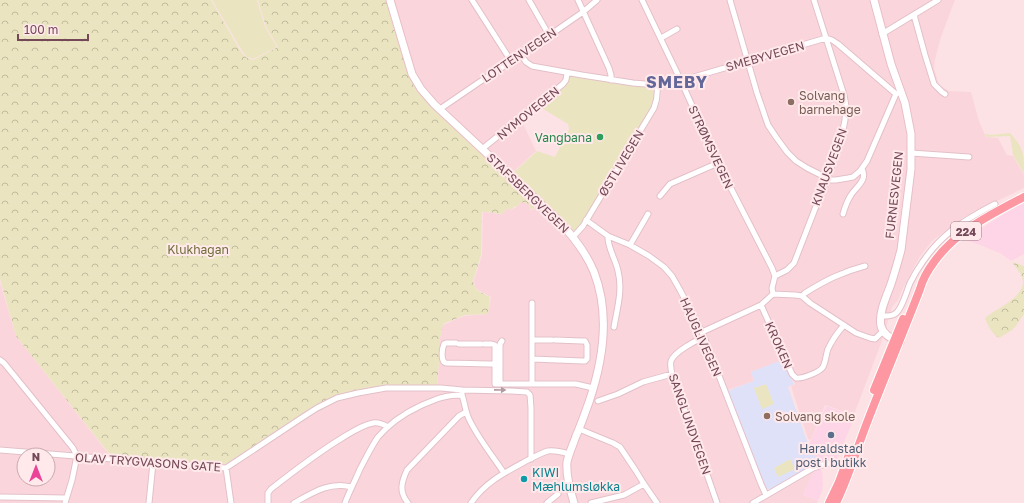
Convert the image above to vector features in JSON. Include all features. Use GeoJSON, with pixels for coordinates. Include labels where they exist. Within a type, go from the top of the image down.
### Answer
{"type":"FeatureCollection","features":[{"type":"Feature","properties":{"kind":"main road","name":"STAFSBERGVEGEN"},"geometry":{"type":"LineString","coordinates":[[390,0],[412,74],[421,89],[440,109],[558,220],[586,255],[594,272],[601,303],[603,322],[602,346],[593,388],[567,462],[566,472],[574,503]]}},
{"type":"Feature","properties":{"kind":"main road","name":"FURNESVEGEN"},"geometry":{"type":"LineString","coordinates":[[874,0],[899,93],[905,103],[910,125],[911,153],[910,180],[901,250],[881,316],[881,327],[883,331]]}},
{"type":"Feature","properties":{"kind":"main road","name":"224"},"geometry":{"type":"LineString","coordinates":[[829,503],[847,468],[878,394],[897,341],[929,268],[951,242],[963,233],[1024,197]]}},
{"type":"Feature","properties":{"kind":"main road"},"geometry":{"type":"LineString","coordinates":[[883,331],[889,337],[897,341]]}},
{"type":"Feature","properties":{"kind":"main road","name":"224"},"geometry":{"type":"LineString","coordinates":[[836,503],[847,468]]}},
{"type":"Feature","properties":{"kind":"street"},"geometry":{"type":"LineString","coordinates":[[472,0],[511,61]]}},
{"type":"Feature","properties":{"kind":"street"},"geometry":{"type":"LineString","coordinates":[[529,0],[549,35]]}},
{"type":"Feature","properties":{"kind":"street"},"geometry":{"type":"LineString","coordinates":[[578,0],[610,68],[611,80]]}},
{"type":"Feature","properties":{"kind":"street","name":"LOTTENVEGEN"},"geometry":{"type":"LineString","coordinates":[[440,109],[583,12],[597,0]]}},
{"type":"Feature","properties":{"kind":"street","name":"STRØMSVEGEN"},"geometry":{"type":"LineString","coordinates":[[642,0],[718,163],[764,252],[774,276],[772,288],[773,294]]}},
{"type":"Feature","properties":{"kind":"street"},"geometry":{"type":"LineString","coordinates":[[730,0],[764,116],[768,125],[784,149],[796,160],[807,168],[831,180],[836,180],[853,177],[862,169],[899,93],[838,44],[826,38]]}},
{"type":"Feature","properties":{"kind":"street","name":"KNAUSVEGEN"},"geometry":{"type":"LineString","coordinates":[[774,276],[781,274],[794,263],[842,135],[845,120],[846,106],[842,89],[814,0]]}},
{"type":"Feature","properties":{"kind":"street"},"geometry":{"type":"LineString","coordinates":[[882,34],[938,0]]}},
{"type":"Feature","properties":{"kind":"street"},"geometry":{"type":"LineString","coordinates":[[914,15],[934,84],[945,94]]}},
{"type":"Feature","properties":{"kind":"street"},"geometry":{"type":"LineString","coordinates":[[660,38],[677,29]]}},
{"type":"Feature","properties":{"kind":"street","name":"SMEBYVEGEN"},"geometry":{"type":"LineString","coordinates":[[520,55],[532,66],[611,80],[658,85],[681,81],[826,38]]}},
{"type":"Feature","properties":{"kind":"street","name":"NYMOVEGEN"},"geometry":{"type":"LineString","coordinates":[[482,149],[563,84],[566,80],[567,73]]}},
{"type":"Feature","properties":{"kind":"street","name":"ØSTLIVEGEN"},"geometry":{"type":"LineString","coordinates":[[573,237],[580,230],[654,108],[657,101],[658,85]]}},
{"type":"Feature","properties":{"kind":"street"},"geometry":{"type":"LineString","coordinates":[[911,153],[969,158]]}},
{"type":"Feature","properties":{"kind":"street"},"geometry":{"type":"LineString","coordinates":[[660,196],[670,184],[718,163]]}},
{"type":"Feature","properties":{"kind":"street"},"geometry":{"type":"LineString","coordinates":[[843,214],[850,196],[863,179],[864,174],[862,169]]}},
{"type":"Feature","properties":{"kind":"street"},"geometry":{"type":"LineString","coordinates":[[881,316],[896,314],[911,282],[927,255],[941,240],[958,225],[995,204]]}},
{"type":"Feature","properties":{"kind":"street"},"geometry":{"type":"LineString","coordinates":[[630,245],[648,214]]}},
{"type":"Feature","properties":{"kind":"street","name":"HAUGLIVEGEN"},"geometry":{"type":"LineString","coordinates":[[586,220],[608,236],[630,245],[649,256],[669,272],[703,335],[766,495]]}},
{"type":"Feature","properties":{"kind":"street"},"geometry":{"type":"LineString","coordinates":[[608,236],[608,241],[619,272],[620,282],[619,301],[614,327]]}},
{"type":"Feature","properties":{"kind":"street"},"geometry":{"type":"LineString","coordinates":[[802,296],[834,276],[865,266]]}},
{"type":"Feature","properties":{"kind":"street"},"geometry":{"type":"LineString","coordinates":[[703,335],[761,305],[773,294],[802,296],[856,333],[870,338],[875,339],[883,331]]}},
{"type":"Feature","properties":{"kind":"street"},"geometry":{"type":"LineString","coordinates":[[532,303],[532,384]]}},
{"type":"Feature","properties":{"kind":"street","name":"KROKEN"},"geometry":{"type":"LineString","coordinates":[[761,305],[792,374],[796,378],[800,378],[821,370],[828,349],[844,325]]}},
{"type":"Feature","properties":{"kind":"street","name":"SANGLUNDVEGEN"},"geometry":{"type":"LineString","coordinates":[[703,335],[681,350],[672,358],[670,363],[672,374],[717,503]]}},
{"type":"Feature","properties":{"kind":"street"},"geometry":{"type":"LineString","coordinates":[[532,340],[585,341],[587,345],[587,359],[585,361],[532,360]]}},
{"type":"Feature","properties":{"kind":"street"},"geometry":{"type":"LineString","coordinates":[[500,384],[500,344],[502,341]]}},
{"type":"Feature","properties":{"kind":"street"},"geometry":{"type":"LineString","coordinates":[[495,364],[446,363],[442,360],[442,347],[446,343],[495,345],[495,364],[495,384],[576,384],[593,388]]}},
{"type":"Feature","properties":{"kind":"street"},"geometry":{"type":"LineString","coordinates":[[0,360],[73,448],[77,456],[66,500],[0,497]]}},
{"type":"Feature","properties":{"kind":"street"},"geometry":{"type":"LineString","coordinates":[[598,401],[618,394],[643,382],[672,374]]}},
{"type":"Feature","properties":{"kind":"street","name":"OLAV TRYGVASONS GATE"},"geometry":{"type":"LineString","coordinates":[[0,450],[226,468],[317,408],[337,398],[364,391],[386,388],[444,388],[462,392]]}},
{"type":"Feature","properties":{"kind":"street"},"geometry":{"type":"LineString","coordinates":[[462,392],[469,420],[504,472]]}},
{"type":"Feature","properties":{"kind":"street"},"geometry":{"type":"LineString","coordinates":[[345,503],[351,487],[371,448],[379,436],[388,427],[411,411],[443,396],[462,392],[527,392],[530,395],[531,408],[531,459]]}},
{"type":"Feature","properties":{"kind":"street"},"geometry":{"type":"LineString","coordinates":[[408,503],[403,496],[402,491],[402,485],[407,470],[459,416],[466,412]]}},
{"type":"Feature","properties":{"kind":"street"},"geometry":{"type":"LineString","coordinates":[[268,503],[268,493],[271,489],[297,468],[332,445],[366,425],[379,423],[388,427]]}},
{"type":"Feature","properties":{"kind":"street"},"geometry":{"type":"LineString","coordinates":[[579,429],[620,447],[657,503]]}},
{"type":"Feature","properties":{"kind":"street"},"geometry":{"type":"LineString","coordinates":[[471,503],[488,484],[504,472],[546,451],[560,451],[569,454]]}},
{"type":"Feature","properties":{"kind":"street"},"geometry":{"type":"LineString","coordinates":[[149,503],[153,463]]}},
{"type":"Feature","properties":{"kind":"street"},"geometry":{"type":"LineString","coordinates":[[752,503],[813,468],[829,463],[847,468]]}},
{"type":"Feature","properties":{"kind":"street"},"geometry":{"type":"LineString","coordinates":[[226,468],[231,503]]}},
{"type":"Feature","properties":{"kind":"street"},"geometry":{"type":"LineString","coordinates":[[591,503],[624,495],[644,484]]}},
{"type":"Feature","properties":{"kind":"street"},"geometry":{"type":"LineString","coordinates":[[294,503],[332,485],[351,487]]}},
{"type":"Feature","properties":{"kind":"street"},"geometry":{"type":"LineString","coordinates":[[546,503],[558,494]]}},
{"type":"Feature","properties":{"kind":"shaded area"},"geometry":{"type":"Polygon","coordinates":[[[392,0],[955,0],[941,37],[935,60],[934,68],[939,85],[949,91],[971,92],[979,121],[986,137],[998,138],[1007,155],[1013,156],[1024,175],[1024,188],[964,217],[932,241],[919,258],[898,300],[892,307],[883,338],[854,415],[825,405],[811,440],[808,439],[791,386],[795,384],[783,360],[751,372],[754,381],[722,392],[764,499],[813,469],[814,471],[803,495],[818,501],[817,503],[0,503],[0,282],[16,336],[115,462],[220,470],[231,467],[322,408],[340,400],[362,394],[384,391],[437,391],[439,342],[443,325],[464,316],[488,314],[491,297],[475,287],[474,280],[482,255],[483,212],[502,214],[508,208],[511,210],[518,206],[520,202],[530,204],[529,209],[532,210],[535,208],[535,203],[543,209],[574,242],[660,102],[662,82],[615,79],[567,70],[562,82],[519,115],[536,151],[512,173],[434,97],[415,74],[392,0]]]}},
{"type":"Feature","properties":{"kind":"shaded area"},"geometry":{"type":"Polygon","coordinates":[[[1024,201],[1024,254],[1011,261],[1000,253],[967,240],[968,237],[1024,201]]]}},
{"type":"Feature","properties":{"kind":"shaded area","name":"Solvang skole"},"geometry":{"type":"Polygon","coordinates":[[[782,360],[794,384],[788,387],[807,441],[818,463],[770,490],[765,486],[727,391],[754,381],[751,372],[782,360]]]}},
{"type":"Feature","properties":{"kind":"shaded area"},"geometry":{"type":"Polygon","coordinates":[[[826,406],[855,416],[837,459],[830,459],[818,463],[809,445],[826,406]]]}},
{"type":"Feature","properties":{"kind":"shaded area"},"geometry":{"type":"Polygon","coordinates":[[[819,467],[822,471],[823,484],[818,501],[803,495],[814,471],[813,469],[819,467]]]}},
{"type":"Feature","properties":{"kind":"green space","name":"Klukhagan"},"geometry":{"type":"Polygon","coordinates":[[[0,0],[211,0],[241,52],[247,58],[253,60],[278,47],[266,27],[258,0],[388,0],[411,77],[534,199],[533,209],[529,209],[530,204],[520,202],[518,206],[511,210],[508,208],[502,214],[482,212],[481,255],[473,281],[477,290],[490,297],[488,314],[465,315],[443,324],[439,343],[437,385],[388,385],[351,391],[337,396],[316,406],[231,461],[222,465],[111,456],[16,336],[0,279],[0,0]]]}},
{"type":"Feature","properties":{"kind":"green space"},"geometry":{"type":"Polygon","coordinates":[[[212,0],[257,0],[265,27],[277,47],[253,59],[247,57],[212,0]]]}},
{"type":"Feature","properties":{"kind":"green space"},"geometry":{"type":"Polygon","coordinates":[[[572,76],[642,86],[652,89],[655,94],[653,104],[580,226],[574,231],[571,231],[513,173],[537,151],[555,157],[569,129],[568,124],[540,107],[567,83],[569,78],[572,76]]]}},
{"type":"Feature","properties":{"kind":"green space"},"geometry":{"type":"Polygon","coordinates":[[[985,133],[990,135],[1010,133],[1021,147],[1024,161],[1024,174],[1013,155],[1010,136],[987,137],[985,133]]]}},
{"type":"Feature","properties":{"kind":"green space"},"geometry":{"type":"Polygon","coordinates":[[[1012,262],[1024,266],[1024,314],[1011,331],[999,338],[990,330],[985,318],[1014,298],[1022,287],[1023,281],[1019,271],[1012,262]]]}},
{"type":"Feature","properties":{"kind":"green space"},"geometry":{"type":"Polygon","coordinates":[[[766,384],[774,404],[762,409],[754,388],[766,384]]]}},
{"type":"Feature","properties":{"kind":"green space"},"geometry":{"type":"Polygon","coordinates":[[[790,459],[795,469],[778,477],[774,468],[790,459]]]}},
{"type":"Feature","properties":{"kind":"place","name":"Solvang barnehage"},"geometry":{"type":"Point","coordinates":[791,102]}},
{"type":"Feature","properties":{"kind":"place","name":"Vangbana"},"geometry":{"type":"Point","coordinates":[600,137]}},
{"type":"Feature","properties":{"kind":"place","name":"Solvang skole"},"geometry":{"type":"Point","coordinates":[767,416]}},
{"type":"Feature","properties":{"kind":"place","name":"Haraldstad post i butikk"},"geometry":{"type":"Point","coordinates":[831,435]}},
{"type":"Feature","properties":{"kind":"place","name":"KIWI Mæhlumsløkka"},"geometry":{"type":"Point","coordinates":[524,479]}},
{"type":"Feature","properties":{"kind":"district","name":"SMEBY"},"geometry":{"type":"Point","coordinates":[677,82]}}]}
